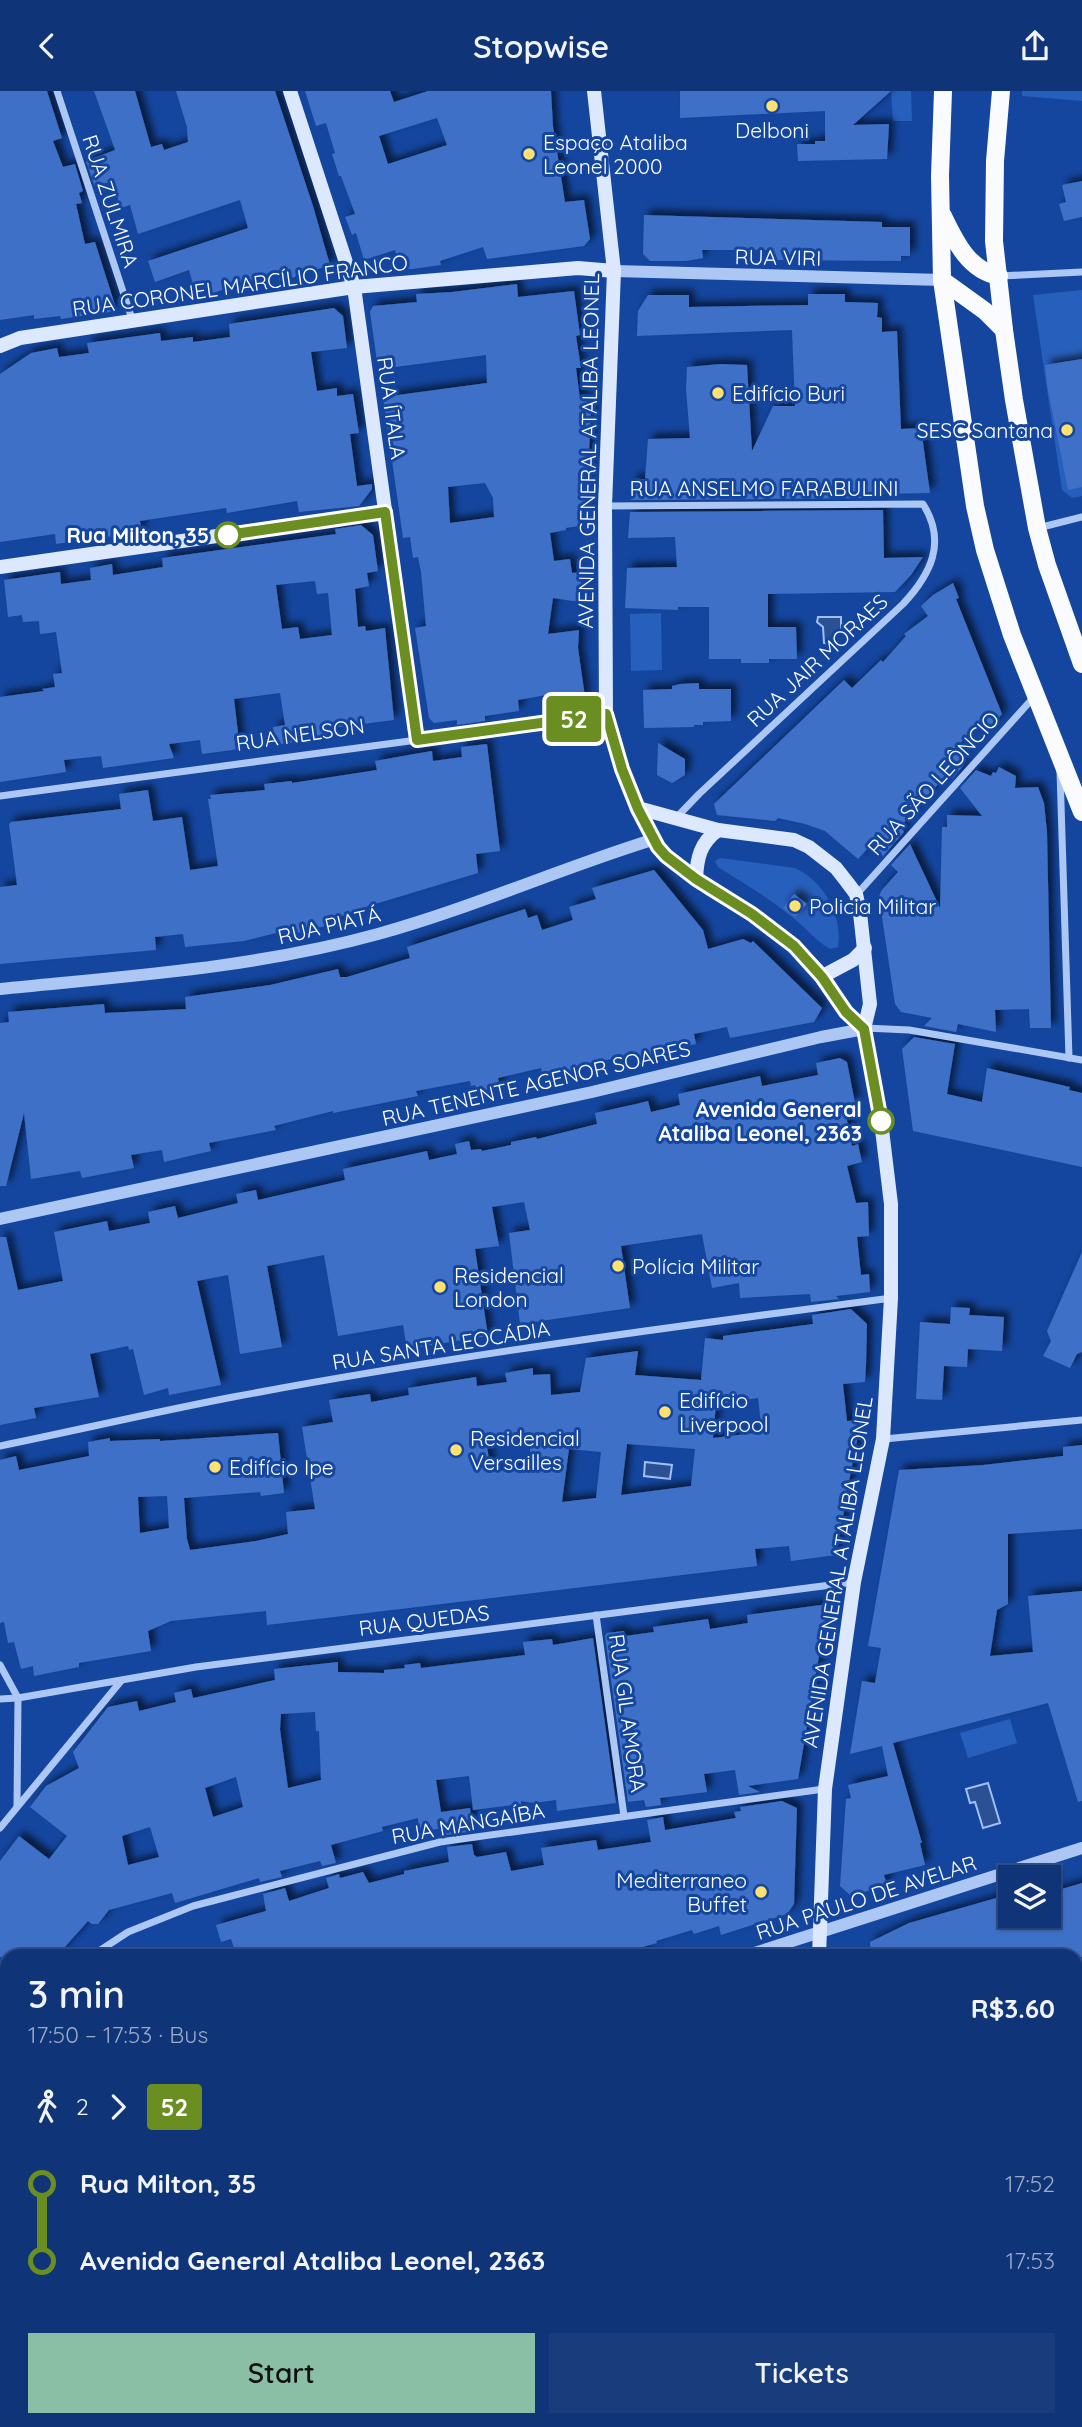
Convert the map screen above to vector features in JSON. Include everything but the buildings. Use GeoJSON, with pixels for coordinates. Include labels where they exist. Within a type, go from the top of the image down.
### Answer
{"type":"FeatureCollection","features":[{"type":"Feature","properties":{"kind":"main road","name":"RUA ÍTALA"},"geometry":{"type":"LineString","coordinates":[[290,91],[354,287],[417,740]]}},
{"type":"Feature","properties":{"kind":"main road","name":"AVENIDA GENERAL ATALIBA LEONEL"},"geometry":{"type":"LineString","coordinates":[[594,91],[614,271],[605,506],[606,714],[622,769],[638,809],[666,856],[784,938],[822,977],[846,1012],[864,1029]]}},
{"type":"Feature","properties":{"kind":"main road"},"geometry":{"type":"LineString","coordinates":[[943,91],[940,210],[942,280],[975,506],[999,597],[1082,812]]}},
{"type":"Feature","properties":{"kind":"main road"},"geometry":{"type":"LineString","coordinates":[[1001,91],[995,174],[994,241],[1004,330],[1037,528],[1047,565],[1082,664]]}},
{"type":"Feature","properties":{"kind":"main road"},"geometry":{"type":"LineString","coordinates":[[940,210],[956,241],[974,265],[989,274],[999,276]]}},
{"type":"Feature","properties":{"kind":"main road","name":"RUA CORONEL MARCÍLIO FRANCO"},"geometry":{"type":"LineString","coordinates":[[0,346],[20,338],[354,287],[578,268],[614,271]]}},
{"type":"Feature","properties":{"kind":"main road"},"geometry":{"type":"LineString","coordinates":[[942,280],[985,311],[1004,330]]}},
{"type":"Feature","properties":{"kind":"main road"},"geometry":{"type":"LineString","coordinates":[[0,567],[385,512]]}},
{"type":"Feature","properties":{"kind":"main road","name":"RUA NELSON"},"geometry":{"type":"LineString","coordinates":[[417,740],[606,714]]}},
{"type":"Feature","properties":{"kind":"main road","name":"AVENIDA GENERAL ATALIBA LEONEL"},"geometry":{"type":"LineString","coordinates":[[638,809],[718,830],[801,843],[836,868],[856,894],[865,948],[870,1004],[864,1029],[880,1113],[891,1204],[891,1298],[883,1439],[853,1582],[825,1789],[819,1949]]}},
{"type":"Feature","properties":{"kind":"main road"},"geometry":{"type":"LineString","coordinates":[[696,879],[697,861],[702,846],[718,830]]}},
{"type":"Feature","properties":{"kind":"main road"},"geometry":{"type":"LineString","coordinates":[[822,977],[853,960],[865,948]]}},
{"type":"Feature","properties":{"kind":"street","name":"RUA ZULMIRA"},"geometry":{"type":"LineString","coordinates":[[57,91],[133,322]]}},
{"type":"Feature","properties":{"kind":"street","name":"RUA VIRI"},"geometry":{"type":"LineString","coordinates":[[614,271],[942,280]]}},
{"type":"Feature","properties":{"kind":"street"},"geometry":{"type":"LineString","coordinates":[[999,276],[1082,272]]}},
{"type":"Feature","properties":{"kind":"street","name":"RUA ANSELMO FARABULINI"},"geometry":{"type":"LineString","coordinates":[[605,506],[923,504]]}},
{"type":"Feature","properties":{"kind":"street","name":"RUA JAIR MORAES"},"geometry":{"type":"LineString","coordinates":[[675,819],[921,585],[930,565],[935,526],[923,504]]}},
{"type":"Feature","properties":{"kind":"street"},"geometry":{"type":"LineString","coordinates":[[1037,528],[1082,517]]}},
{"type":"Feature","properties":{"kind":"street","name":"RUA SÃO LEÔNCIO"},"geometry":{"type":"LineString","coordinates":[[856,894],[1035,696]]}},
{"type":"Feature","properties":{"kind":"street","name":"RUA NELSON"},"geometry":{"type":"LineString","coordinates":[[0,796],[417,740]]}},
{"type":"Feature","properties":{"kind":"street"},"geometry":{"type":"LineString","coordinates":[[1060,757],[1069,1058]]}},
{"type":"Feature","properties":{"kind":"street","name":"RUA PIATÁ"},"geometry":{"type":"LineString","coordinates":[[0,989],[203,969],[295,954],[379,934],[654,839]]}},
{"type":"Feature","properties":{"kind":"street","name":"RUA TENENTE AGENOR SOARES"},"geometry":{"type":"LineString","coordinates":[[0,1219],[592,1092],[872,1027],[909,1030],[1082,1061]]}},
{"type":"Feature","properties":{"kind":"street","name":"RUA SANTA LEOCÁDIA"},"geometry":{"type":"LineString","coordinates":[[0,1446],[233,1397],[376,1372],[891,1298]]}},
{"type":"Feature","properties":{"kind":"street"},"geometry":{"type":"LineString","coordinates":[[883,1439],[1082,1420]]}},
{"type":"Feature","properties":{"kind":"street","name":"RUA QUEDAS"},"geometry":{"type":"LineString","coordinates":[[0,1699],[196,1667],[853,1582]]}},
{"type":"Feature","properties":{"kind":"street","name":"RUA GIL AMORA"},"geometry":{"type":"LineString","coordinates":[[596,1615],[624,1816]]}},
{"type":"Feature","properties":{"kind":"street"},"geometry":{"type":"LineString","coordinates":[[0,1665],[18,1698],[17,1806]]}},
{"type":"Feature","properties":{"kind":"street"},"geometry":{"type":"LineString","coordinates":[[0,1828],[121,1681]]}},
{"type":"Feature","properties":{"kind":"street","name":"RUA MANGAÍBA"},"geometry":{"type":"LineString","coordinates":[[102,1949],[128,1932],[193,1906],[440,1842],[825,1789]]}},
{"type":"Feature","properties":{"kind":"street","name":"RUA PAULO DE AVELAR"},"geometry":{"type":"LineString","coordinates":[[767,1949],[1082,1849]]}},
{"type":"Feature","properties":{"kind":"shaded area"},"geometry":{"type":"Polygon","coordinates":[[[891,91],[911,91],[912,121],[893,121],[891,91]]]}},
{"type":"Feature","properties":{"kind":"shaded area"},"geometry":{"type":"Polygon","coordinates":[[[1022,91],[1082,91],[1082,101],[1022,96],[1022,91]]]}},
{"type":"Feature","properties":{"kind":"shaded area","name":"SESC Santana"},"geometry":{"type":"Polygon","coordinates":[[[1082,290],[1082,496],[1072,498],[1062,490],[1033,295],[1082,290]]]}},
{"type":"Feature","properties":{"kind":"shaded area"},"geometry":{"type":"Polygon","coordinates":[[[661,613],[662,670],[631,671],[630,614],[661,613]]]}},
{"type":"Feature","properties":{"kind":"shaded area"},"geometry":{"type":"Polygon","coordinates":[[[818,617],[841,617],[841,632],[828,644],[824,643],[823,627],[817,622],[818,617]]]}},
{"type":"Feature","properties":{"kind":"shaded area"},"geometry":{"type":"Polygon","coordinates":[[[720,858],[795,868],[815,881],[834,912],[839,935],[838,947],[830,949],[825,946],[774,903],[718,867],[715,861],[720,858]]]}},
{"type":"Feature","properties":{"kind":"shaded area"},"geometry":{"type":"Polygon","coordinates":[[[645,1462],[672,1465],[670,1479],[644,1476],[645,1462]]]}},
{"type":"Feature","properties":{"kind":"shaded area"},"geometry":{"type":"Polygon","coordinates":[[[1010,1719],[1017,1743],[968,1758],[960,1733],[1010,1719]]]}},
{"type":"Feature","properties":{"kind":"shaded area"},"geometry":{"type":"Polygon","coordinates":[[[988,1783],[1000,1823],[983,1828],[975,1802],[970,1803],[966,1789],[988,1783]]]}},
{"type":"Feature","properties":{"kind":"bus line","name":"52"},"geometry":{"type":"LineString","coordinates":[[228,535],[385,512],[417,740],[606,714],[622,769],[638,809],[658,847],[676,865],[752,914],[794,946],[822,977],[846,1012],[864,1029],[881,1121]]}},
{"type":"Feature","properties":{"kind":"place","name":"Delboni"},"geometry":{"type":"Point","coordinates":[772,106]}},
{"type":"Feature","properties":{"kind":"place","name":"Espaço Ataliba Leonel 2000"},"geometry":{"type":"Point","coordinates":[529,154]}},
{"type":"Feature","properties":{"kind":"place","name":"Edifício Buri"},"geometry":{"type":"Point","coordinates":[718,393]}},
{"type":"Feature","properties":{"kind":"place","name":"SESC Santana"},"geometry":{"type":"Point","coordinates":[1067,430]}},
{"type":"Feature","properties":{"kind":"place","name":"Rua Milton, 35"},"geometry":{"type":"Point","coordinates":[228,535]}},
{"type":"Feature","properties":{"kind":"place","name":"Policia Militar"},"geometry":{"type":"Point","coordinates":[795,906]}},
{"type":"Feature","properties":{"kind":"place","name":"Avenida General Ataliba Leonel, 2363"},"geometry":{"type":"Point","coordinates":[881,1121]}},
{"type":"Feature","properties":{"kind":"place","name":"Polícia Militar"},"geometry":{"type":"Point","coordinates":[618,1266]}},
{"type":"Feature","properties":{"kind":"place","name":"Residencial London"},"geometry":{"type":"Point","coordinates":[440,1287]}},
{"type":"Feature","properties":{"kind":"place","name":"Edifício Liverpool"},"geometry":{"type":"Point","coordinates":[665,1412]}},
{"type":"Feature","properties":{"kind":"place","name":"Residencial Versailles"},"geometry":{"type":"Point","coordinates":[456,1450]}},
{"type":"Feature","properties":{"kind":"place","name":"Edifício Ipe"},"geometry":{"type":"Point","coordinates":[215,1467]}},
{"type":"Feature","properties":{"kind":"place","name":"Mediterraneo Buffet"},"geometry":{"type":"Point","coordinates":[761,1892]}}]}
